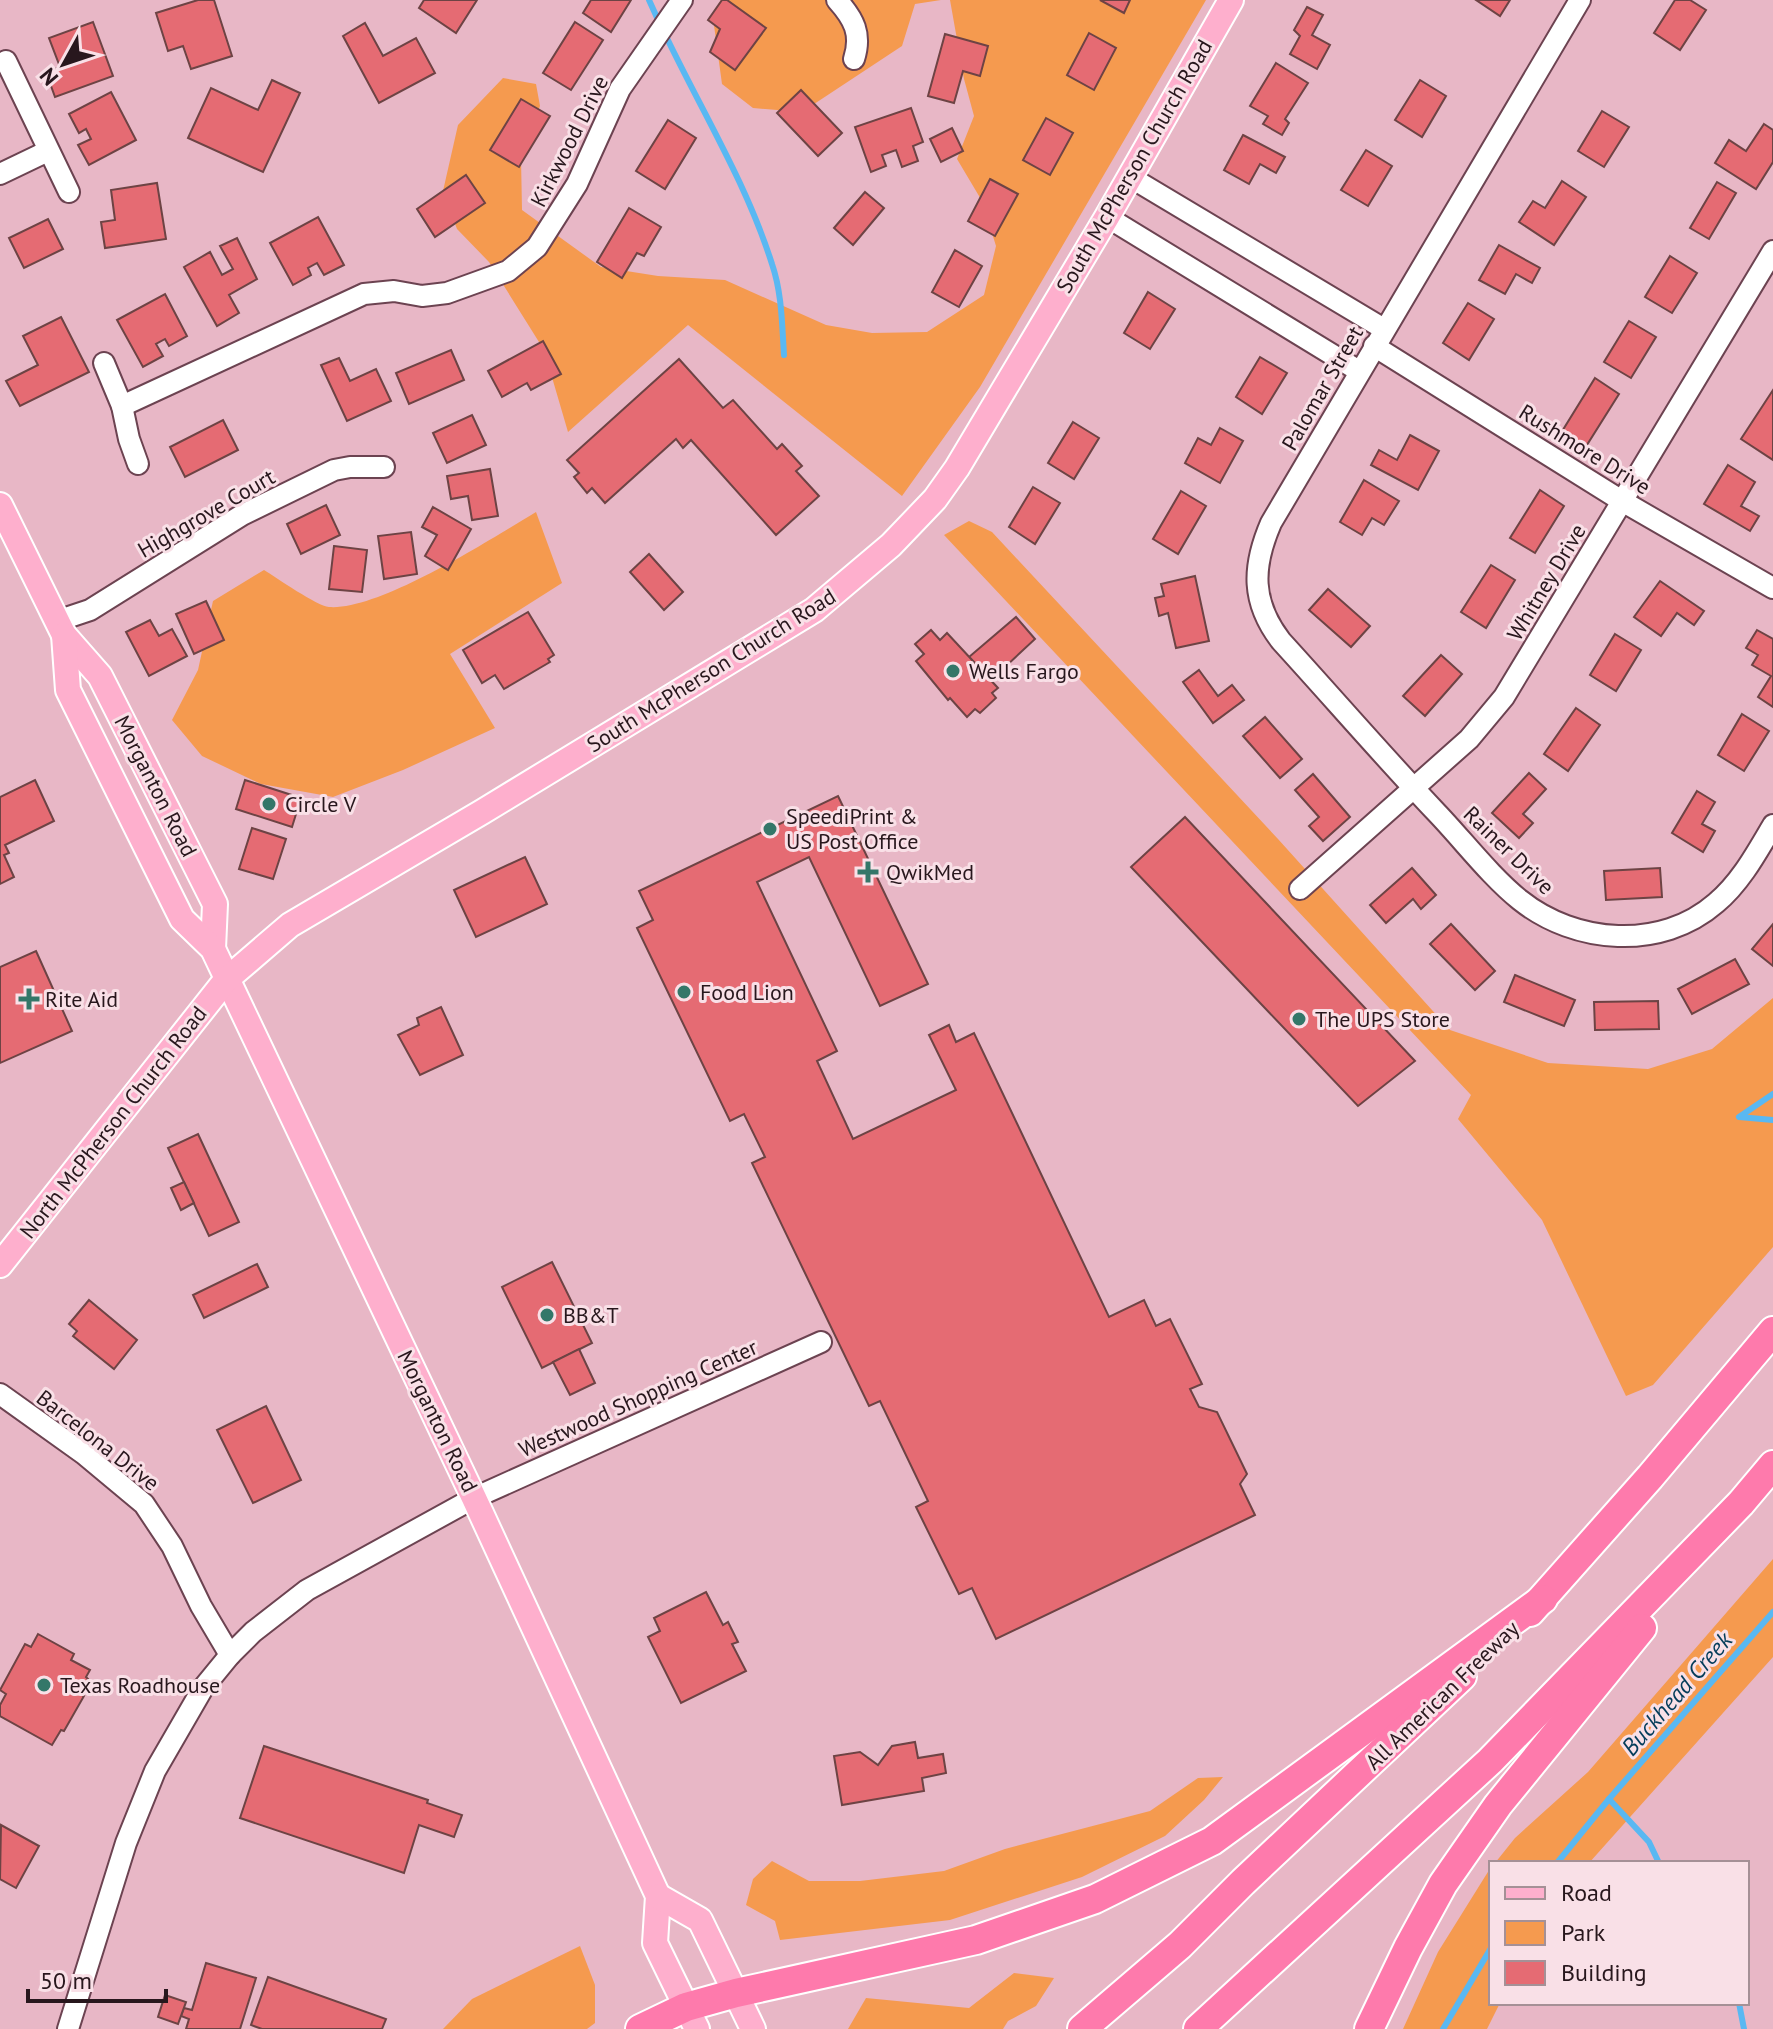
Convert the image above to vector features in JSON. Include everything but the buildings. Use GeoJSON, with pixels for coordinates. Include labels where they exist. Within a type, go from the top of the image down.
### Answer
{"type":"FeatureCollection","features":[{"type":"Feature","properties":{"kind":"highway","name":"All American Freeway"},"geometry":{"type":"LineString","coordinates":[[1082,2029],[1180,1945],[1543,1599],[1773,1331]]}},
{"type":"Feature","properties":{"kind":"highway"},"geometry":{"type":"LineString","coordinates":[[1369,2029],[1443,1884],[1490,1816],[1773,1465]]}},
{"type":"Feature","properties":{"kind":"highway"},"geometry":{"type":"LineString","coordinates":[[1198,2029],[1490,1761],[1741,1503]]}},
{"type":"Feature","properties":{"kind":"highway"},"geometry":{"type":"LineString","coordinates":[[640,2029],[691,2018],[736,1993],[976,1940],[1095,1899],[1212,1841],[1543,1599]]}},
{"type":"Feature","properties":{"kind":"main road","name":"South McPherson Church Road"},"geometry":{"type":"LineString","coordinates":[[226,980],[290,925],[801,618],[854,579],[891,545],[935,499],[957,468],[1107,217],[1231,0]]}},
{"type":"Feature","properties":{"kind":"main road","name":"Morganton Road"},"geometry":{"type":"LineString","coordinates":[[0,505],[61,628],[100,676],[215,904],[213,949]]}},
{"type":"Feature","properties":{"kind":"main road","name":"Morganton Road"},"geometry":{"type":"LineString","coordinates":[[61,628],[68,690],[182,919],[213,949],[474,1498],[658,1896],[655,1943],[691,2018]]}},
{"type":"Feature","properties":{"kind":"main road","name":"North McPherson Church Road"},"geometry":{"type":"LineString","coordinates":[[0,1265],[226,980]]}},
{"type":"Feature","properties":{"kind":"main road"},"geometry":{"type":"LineString","coordinates":[[658,1896],[700,1920],[753,2029]]}},
{"type":"Feature","properties":{"kind":"street","name":"Kirkwood Drive"},"geometry":{"type":"LineString","coordinates":[[122,406],[364,294],[394,291],[422,296],[447,293],[508,271],[537,247],[558,217],[577,184],[620,89],[682,0]]}},
{"type":"Feature","properties":{"kind":"street"},"geometry":{"type":"LineString","coordinates":[[837,0],[850,16],[859,36],[854,59]]}},
{"type":"Feature","properties":{"kind":"street","name":"Palomar Street"},"geometry":{"type":"LineString","coordinates":[[1413,788],[1281,641],[1262,608],[1257,584],[1261,546],[1271,523],[1359,371],[1580,0]]}},
{"type":"Feature","properties":{"kind":"street"},"geometry":{"type":"LineString","coordinates":[[6,61],[69,192]]}},
{"type":"Feature","properties":{"kind":"street"},"geometry":{"type":"LineString","coordinates":[[0,174],[48,151]]}},
{"type":"Feature","properties":{"kind":"street","name":"Rushmore Drive"},"geometry":{"type":"LineString","coordinates":[[1130,177],[1379,338],[1622,501],[1773,588]]}},
{"type":"Feature","properties":{"kind":"street"},"geometry":{"type":"LineString","coordinates":[[1107,217],[1359,371]]}},
{"type":"Feature","properties":{"kind":"street","name":"Whitney Drive"},"geometry":{"type":"LineString","coordinates":[[1300,889],[1469,739],[1504,697],[1773,251]]}},
{"type":"Feature","properties":{"kind":"street"},"geometry":{"type":"LineString","coordinates":[[104,363],[122,406],[138,464]]}},
{"type":"Feature","properties":{"kind":"street","name":"Highgrove Court"},"geometry":{"type":"LineString","coordinates":[[61,628],[242,515],[334,470],[384,467]]}},
{"type":"Feature","properties":{"kind":"street","name":"Rainer Drive"},"geometry":{"type":"LineString","coordinates":[[1413,788],[1519,899],[1542,915],[1565,925],[1614,936],[1640,936],[1664,931],[1688,922],[1709,909],[1736,882],[1773,825]]}},
{"type":"Feature","properties":{"kind":"street","name":"Westwood Shopping Center"},"geometry":{"type":"LineString","coordinates":[[68,2029],[139,1806],[173,1737],[203,1688],[253,1632],[307,1590],[474,1498],[821,1342]]}},
{"type":"Feature","properties":{"kind":"street","name":"Barcelona Drive"},"geometry":{"type":"LineString","coordinates":[[0,1394],[84,1454],[144,1504],[172,1546],[201,1606],[230,1655]]}},
{"type":"Feature","properties":{"kind":"green space"},"geometry":{"type":"Polygon","coordinates":[[[721,0],[941,0],[915,4],[902,46],[802,112],[753,108],[722,84],[713,18],[721,0]]]}},
{"type":"Feature","properties":{"kind":"green space"},"geometry":{"type":"Polygon","coordinates":[[[950,0],[1206,0],[980,387],[902,496],[688,325],[568,432],[544,350],[489,262],[457,229],[443,191],[458,125],[503,78],[536,84],[540,106],[521,158],[522,210],[601,267],[658,276],[725,280],[826,325],[872,333],[927,332],[984,295],[996,246],[982,201],[957,159],[974,116],[950,0]]]}},
{"type":"Feature","properties":{"kind":"green space"},"geometry":{"type":"Polygon","coordinates":[[[536,512],[562,583],[450,654],[495,728],[403,770],[333,797],[261,784],[202,756],[172,720],[198,670],[213,601],[264,570],[323,605],[350,605],[405,586],[536,512]]]}},
{"type":"Feature","properties":{"kind":"green space"},"geometry":{"type":"Polygon","coordinates":[[[969,521],[992,532],[1278,839],[1450,1030],[1548,1063],[1648,1069],[1712,1049],[1773,998],[1773,1247],[1653,1385],[1626,1396],[1542,1220],[1458,1119],[1471,1095],[944,535],[969,521]]]}},
{"type":"Feature","properties":{"kind":"green space"},"geometry":{"type":"Polygon","coordinates":[[[1773,1559],[1773,1657],[1591,1861],[1497,1861],[1515,1838],[1588,1772],[1773,1559]]]}},
{"type":"Feature","properties":{"kind":"green space"},"geometry":{"type":"Polygon","coordinates":[[[1223,1777],[1204,1800],[1165,1836],[1082,1877],[950,1920],[780,1940],[775,1921],[746,1905],[753,1879],[772,1861],[809,1881],[860,1881],[944,1871],[1005,1849],[1150,1811],[1198,1778],[1223,1777]]]}},
{"type":"Feature","properties":{"kind":"green space"},"geometry":{"type":"Polygon","coordinates":[[[1489,1870],[1489,2005],[1499,2005],[1487,2029],[1403,2029],[1438,1952],[1489,1870]]]}},
{"type":"Feature","properties":{"kind":"green space"},"geometry":{"type":"Polygon","coordinates":[[[580,1946],[595,1985],[595,2023],[587,2029],[443,2029],[472,1999],[580,1946]]]}},
{"type":"Feature","properties":{"kind":"green space"},"geometry":{"type":"Polygon","coordinates":[[[1014,1973],[1054,1978],[1036,2006],[1008,2021],[1003,2029],[848,2029],[866,1998],[969,2008],[1014,1973]]]}},
{"type":"Feature","properties":{"kind":"waterway"},"geometry":{"type":"LineString","coordinates":[[649,0],[659,22]]}},
{"type":"Feature","properties":{"kind":"waterway"},"geometry":{"type":"LineString","coordinates":[[664,32],[736,175],[761,234],[778,286],[784,355]]}},
{"type":"Feature","properties":{"kind":"waterway","name":"Buckhead Creek"},"geometry":{"type":"LineString","coordinates":[[1773,1094],[1739,1117],[1773,1120]]}},
{"type":"Feature","properties":{"kind":"waterway","name":"Buckhead Creek"},"geometry":{"type":"LineString","coordinates":[[1559,1861],[1773,1612]]}},
{"type":"Feature","properties":{"kind":"waterway","name":"Buckhead Creek"},"geometry":{"type":"LineString","coordinates":[[1609,1799],[1649,1842],[1658,1861]]}},
{"type":"Feature","properties":{"kind":"waterway","name":"Buckhead Creek"},"geometry":{"type":"LineString","coordinates":[[1443,2029],[1489,1951]]}},
{"type":"Feature","properties":{"kind":"waterway","name":"Buckhead Creek"},"geometry":{"type":"LineString","coordinates":[[1739,2005],[1744,2029]]}},
{"type":"Feature","properties":{"kind":"place","name":"Wells Fargo"},"geometry":{"type":"Point","coordinates":[953,671]}},
{"type":"Feature","properties":{"kind":"place","name":"Circle V"},"geometry":{"type":"Point","coordinates":[269,804]}},
{"type":"Feature","properties":{"kind":"place","name":"SpeediPrint & US Post Office"},"geometry":{"type":"Point","coordinates":[770,829]}},
{"type":"Feature","properties":{"kind":"place","name":"QwikMed"},"geometry":{"type":"Point","coordinates":[868,872]}},
{"type":"Feature","properties":{"kind":"place","name":"Food Lion"},"geometry":{"type":"Point","coordinates":[684,992]}},
{"type":"Feature","properties":{"kind":"place","name":"Rite Aid"},"geometry":{"type":"Point","coordinates":[29,999]}},
{"type":"Feature","properties":{"kind":"place","name":"The UPS Store"},"geometry":{"type":"Point","coordinates":[1299,1019]}},
{"type":"Feature","properties":{"kind":"place","name":"BB&T"},"geometry":{"type":"Point","coordinates":[547,1315]}},
{"type":"Feature","properties":{"kind":"place","name":"Texas Roadhouse"},"geometry":{"type":"Point","coordinates":[44,1685]}}]}
